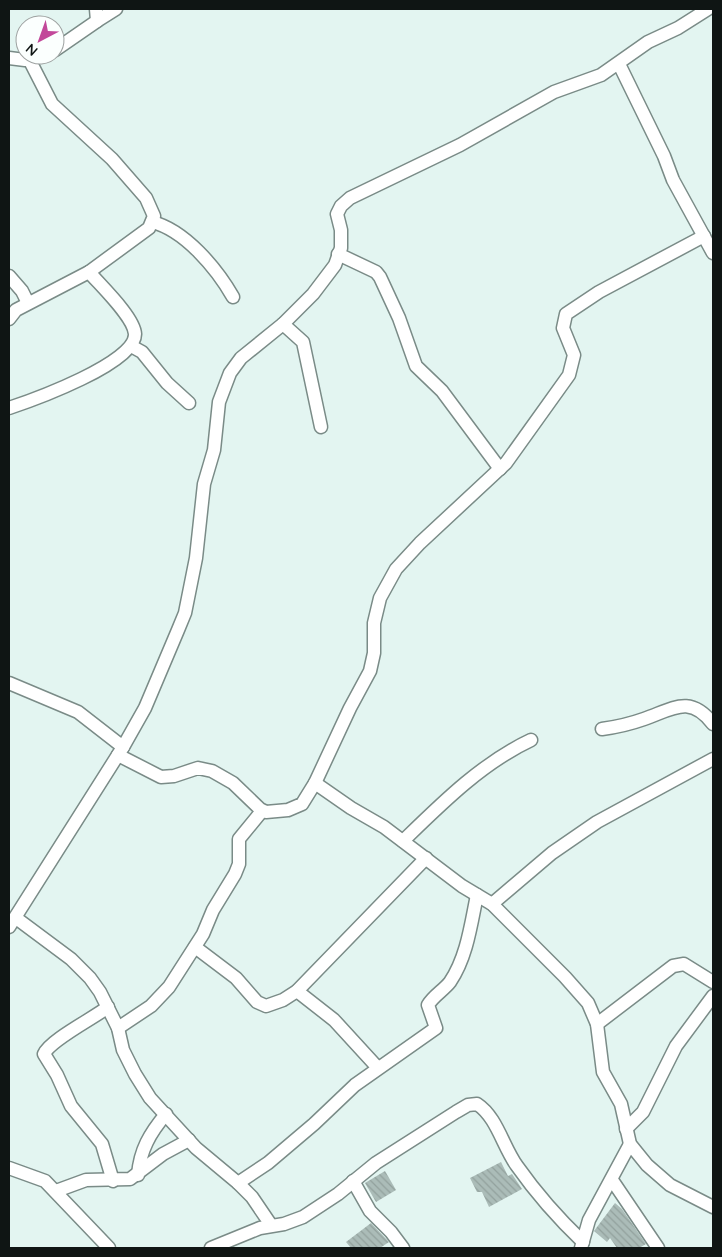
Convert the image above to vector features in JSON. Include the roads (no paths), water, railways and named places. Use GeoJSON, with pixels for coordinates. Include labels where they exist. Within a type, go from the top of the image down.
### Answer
{"type":"FeatureCollection","features":[{"type":"Feature","properties":{"kind":"street"},"geometry":{"type":"LineString","coordinates":[[65,41],[96,15],[116,9]]}},
{"type":"Feature","properties":{"kind":"street"},"geometry":{"type":"LineString","coordinates":[[271,1225],[252,1197],[238,1183],[210,1161],[150,1098],[134,1074],[123,1050],[118,1028],[100,992],[71,959],[12,922],[121,751],[145,708],[184,613],[196,558],[204,484],[214,450],[219,402],[223,390],[230,373],[241,358],[284,324],[313,294],[335,265],[341,230],[337,214],[341,206],[350,198],[460,145],[554,92],[589,81],[619,64],[648,42],[678,28],[708,9]]}},
{"type":"Feature","properties":{"kind":"street"},"geometry":{"type":"LineString","coordinates":[[619,64],[664,156],[673,180],[713,253]]}},
{"type":"Feature","properties":{"kind":"street"},"geometry":{"type":"LineString","coordinates":[[9,319],[16,310],[89,272],[135,239],[152,222],[154,216],[146,198],[112,159],[52,104],[32,65]]}},
{"type":"Feature","properties":{"kind":"street"},"geometry":{"type":"LineString","coordinates":[[152,222],[164,225],[206,260],[221,276],[233,297]]}},
{"type":"Feature","properties":{"kind":"street"},"geometry":{"type":"LineString","coordinates":[[118,1028],[160,998],[195,947],[203,934],[213,910],[235,874],[238,864],[239,839],[262,811],[295,808],[302,804],[315,783],[350,708],[370,671],[374,653],[374,623],[380,598],[396,570],[420,543],[500,469],[564,383],[574,365],[572,346],[563,328],[566,314],[600,292],[704,236]]}},
{"type":"Feature","properties":{"kind":"street"},"geometry":{"type":"LineString","coordinates":[[338,254],[376,272],[380,277],[399,318],[416,366],[442,392],[500,469]]}},
{"type":"Feature","properties":{"kind":"street"},"geometry":{"type":"LineString","coordinates":[[9,408],[52,393],[86,376],[131,346],[135,335],[128,316],[89,272]]}},
{"type":"Feature","properties":{"kind":"street"},"geometry":{"type":"LineString","coordinates":[[9,276],[28,303]]}},
{"type":"Feature","properties":{"kind":"street"},"geometry":{"type":"LineString","coordinates":[[284,324],[303,342],[321,427]]}},
{"type":"Feature","properties":{"kind":"street"},"geometry":{"type":"LineString","coordinates":[[131,346],[142,352],[167,384],[189,403]]}},
{"type":"Feature","properties":{"kind":"street"},"geometry":{"type":"LineString","coordinates":[[9,683],[78,712],[121,751],[161,777],[174,776],[198,768],[212,770],[233,783],[262,811]]}},
{"type":"Feature","properties":{"kind":"street"},"geometry":{"type":"LineString","coordinates":[[602,730],[632,724],[683,706],[700,710],[713,724]]}},
{"type":"Feature","properties":{"kind":"street"},"geometry":{"type":"LineString","coordinates":[[403,840],[476,774],[516,747],[531,740]]}},
{"type":"Feature","properties":{"kind":"street"},"geometry":{"type":"LineString","coordinates":[[492,904],[552,853],[597,822],[713,759]]}},
{"type":"Feature","properties":{"kind":"street"},"geometry":{"type":"LineString","coordinates":[[315,783],[403,840],[492,904],[565,977],[588,1004],[597,1024],[603,1072],[621,1104],[630,1144],[647,1165],[670,1185],[698,1202],[713,1207]]}},
{"type":"Feature","properties":{"kind":"street"},"geometry":{"type":"LineString","coordinates":[[195,947],[236,978],[257,1002],[266,1006],[283,1000],[297,991],[426,858]]}},
{"type":"Feature","properties":{"kind":"street"},"geometry":{"type":"LineString","coordinates":[[238,1183],[268,1163],[314,1124],[355,1085],[436,1028],[428,1005],[449,983],[458,968],[464,953],[477,895]]}},
{"type":"Feature","properties":{"kind":"street"},"geometry":{"type":"LineString","coordinates":[[597,1024],[673,966],[684,964],[713,982]]}},
{"type":"Feature","properties":{"kind":"street"},"geometry":{"type":"LineString","coordinates":[[297,991],[334,1020],[378,1068]]}},
{"type":"Feature","properties":{"kind":"street"},"geometry":{"type":"LineString","coordinates":[[626,1129],[643,1112],[676,1046],[713,996]]}},
{"type":"Feature","properties":{"kind":"street"},"geometry":{"type":"LineString","coordinates":[[108,1007],[60,1039],[44,1054],[57,1075],[71,1106],[102,1144],[112,1181]]}},
{"type":"Feature","properties":{"kind":"street"},"geometry":{"type":"LineString","coordinates":[[211,1248],[271,1225],[284,1224],[303,1217],[376,1163],[456,1112],[468,1105],[477,1104],[486,1112],[515,1164],[582,1245]]}},
{"type":"Feature","properties":{"kind":"street"},"geometry":{"type":"LineString","coordinates":[[138,1175],[141,1153],[145,1144],[166,1114]]}},
{"type":"Feature","properties":{"kind":"street"},"geometry":{"type":"LineString","coordinates":[[56,1191],[86,1180],[112,1181],[130,1179],[138,1175],[163,1154],[189,1140]]}},
{"type":"Feature","properties":{"kind":"street"},"geometry":{"type":"LineString","coordinates":[[582,1245],[589,1220],[630,1144]]}},
{"type":"Feature","properties":{"kind":"street"},"geometry":{"type":"LineString","coordinates":[[9,1168],[45,1181],[109,1248]]}},
{"type":"Feature","properties":{"kind":"street"},"geometry":{"type":"LineString","coordinates":[[612,1180],[658,1248]]}},
{"type":"Feature","properties":{"kind":"street"},"geometry":{"type":"LineString","coordinates":[[353,1181],[370,1211],[391,1232],[402,1248]]}}]}
